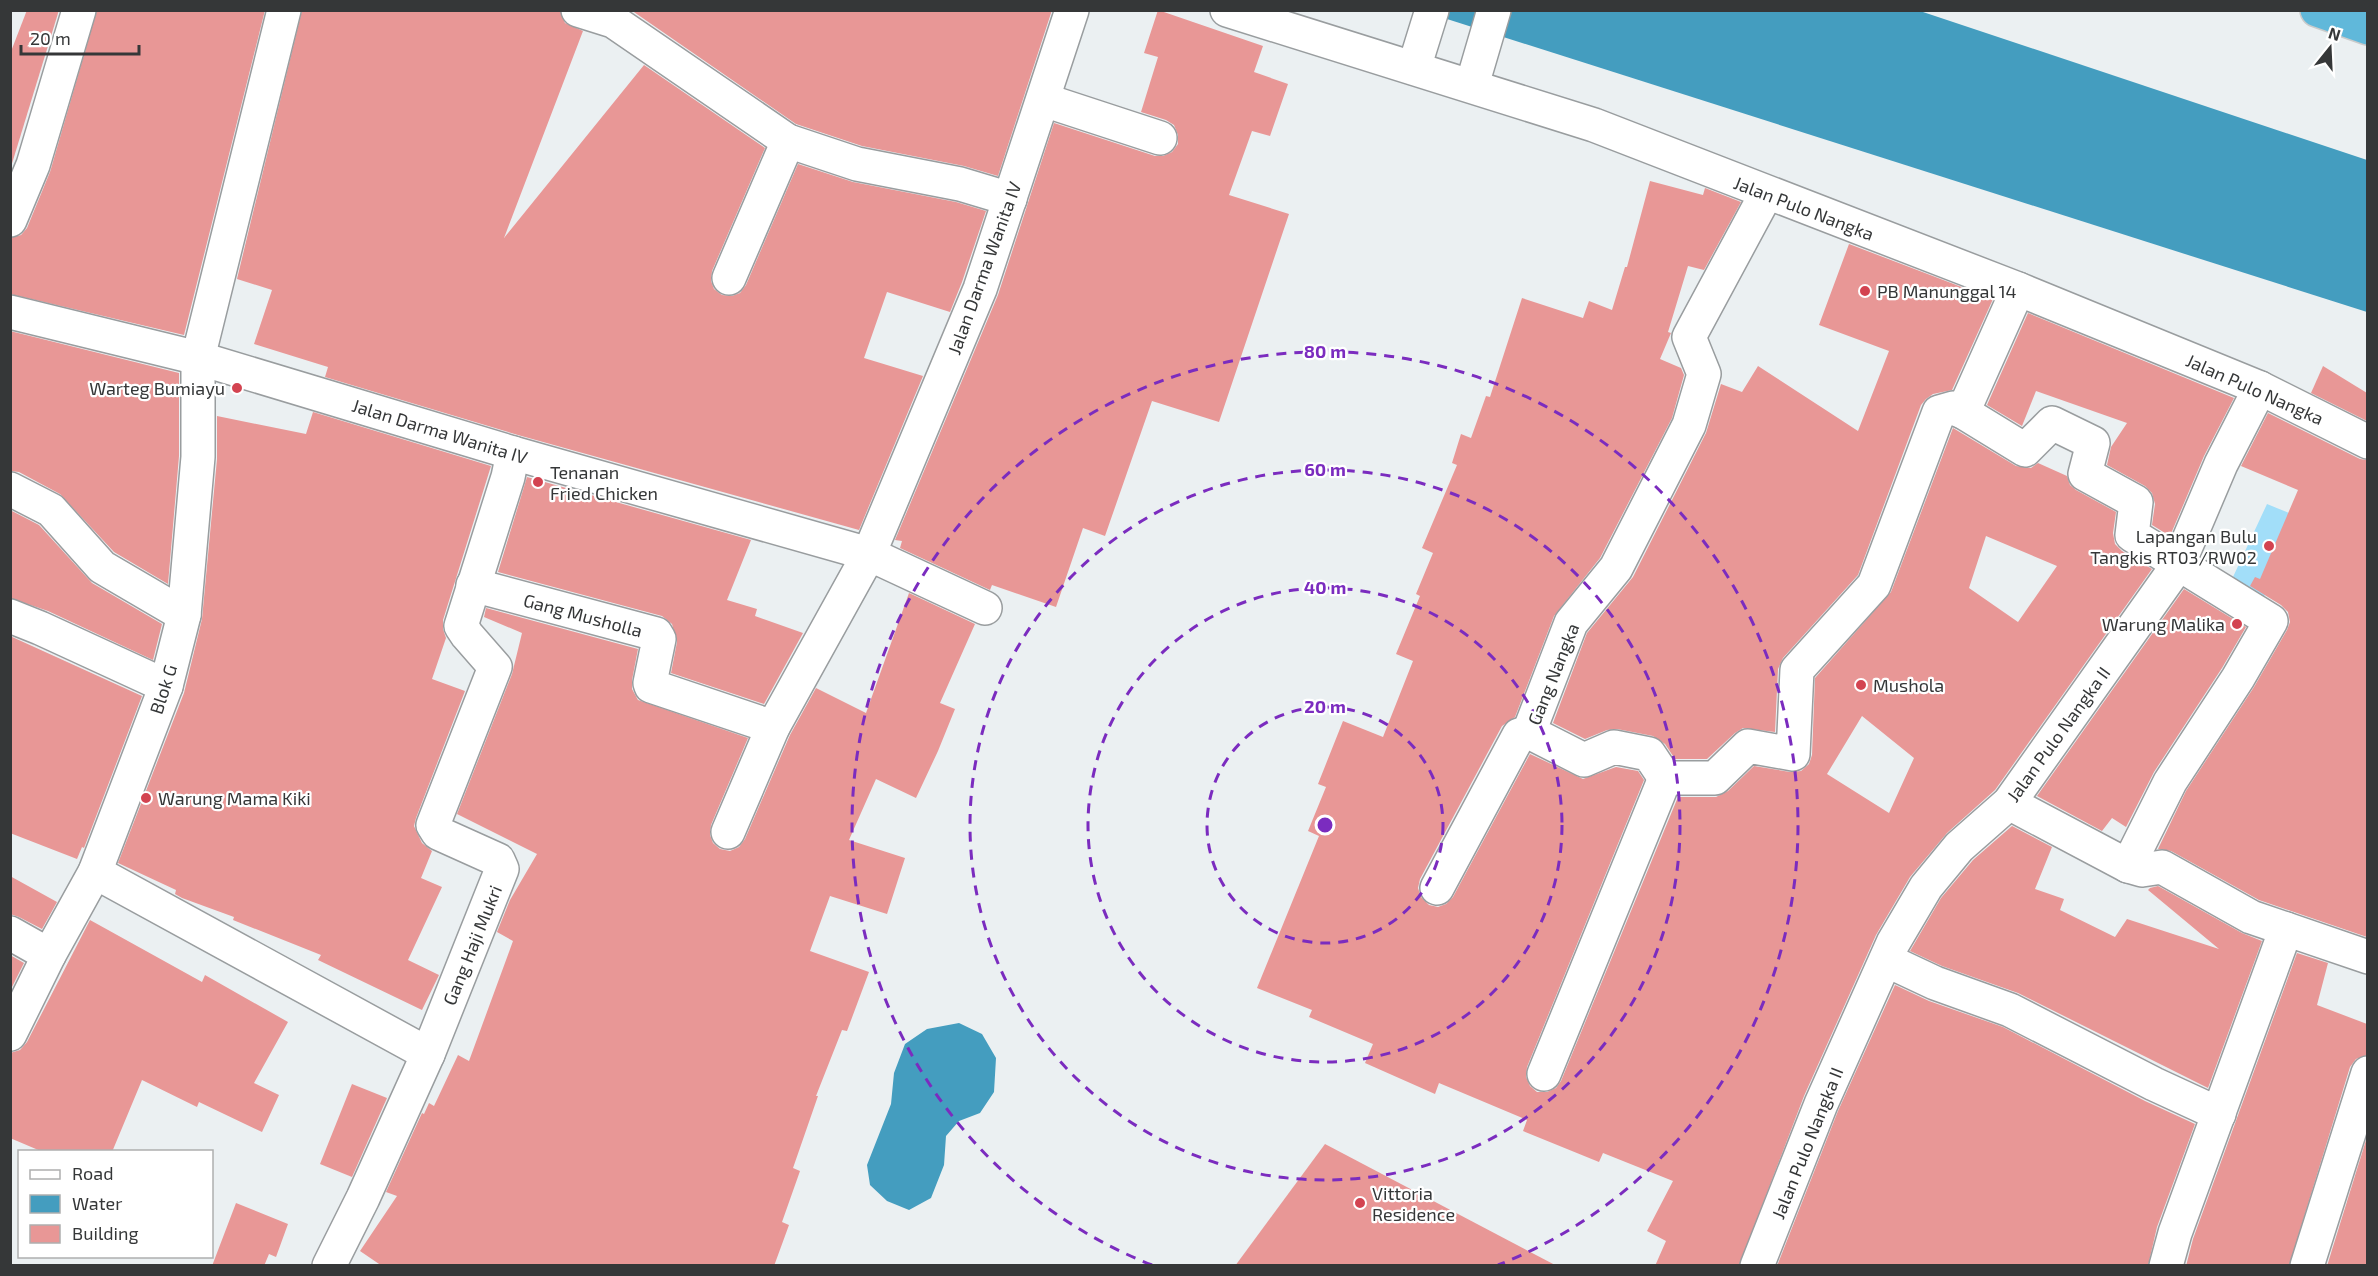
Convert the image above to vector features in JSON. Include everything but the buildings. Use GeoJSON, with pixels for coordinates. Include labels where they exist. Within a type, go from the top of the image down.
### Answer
{"type":"FeatureCollection","features":[{"type":"Feature","properties":{"kind":"highway"},"geometry":{"type":"LineString","coordinates":[[2318,10],[2367,28]]}},
{"type":"Feature","properties":{"kind":"street"},"geometry":{"type":"LineString","coordinates":[[10,220],[33,165],[79,10]]}},
{"type":"Feature","properties":{"kind":"street","name":"Blok G"},"geometry":{"type":"LineString","coordinates":[[10,1034],[49,955],[95,872],[166,686],[184,615],[198,457],[198,358],[284,10]]}},
{"type":"Feature","properties":{"kind":"street"},"geometry":{"type":"LineString","coordinates":[[578,10],[613,21],[788,141],[857,165],[960,184],[1010,199]]}},
{"type":"Feature","properties":{"kind":"street","name":"Jalan Darma Wanita IV"},"geometry":{"type":"LineString","coordinates":[[869,554],[981,289],[1072,10]]}},
{"type":"Feature","properties":{"kind":"street","name":"Jalan Pulo Nangka"},"geometry":{"type":"LineString","coordinates":[[1227,10],[1476,71],[1594,125],[1766,194],[2018,289],[2260,388],[2367,442]]}},
{"type":"Feature","properties":{"kind":"street"},"geometry":{"type":"LineString","coordinates":[[1418,56],[1432,10]]}},
{"type":"Feature","properties":{"kind":"street"},"geometry":{"type":"LineString","coordinates":[[1476,71],[1494,10]]}},
{"type":"Feature","properties":{"kind":"street"},"geometry":{"type":"LineString","coordinates":[[1044,100],[1160,138]]}},
{"type":"Feature","properties":{"kind":"street"},"geometry":{"type":"LineString","coordinates":[[729,278],[788,141]]}},
{"type":"Feature","properties":{"kind":"street","name":"Gang Nangka"},"geometry":{"type":"LineString","coordinates":[[1665,778],[1649,754],[1614,747],[1584,760],[1529,732],[1571,623],[1616,568],[1689,425],[1704,374],[1689,337],[1766,194]]}},
{"type":"Feature","properties":{"kind":"street"},"geometry":{"type":"LineString","coordinates":[[1963,412],[2018,289]]}},
{"type":"Feature","properties":{"kind":"street","name":"Jalan Darma Wanita IV"},"geometry":{"type":"LineString","coordinates":[[10,312],[198,358],[513,453],[869,554],[985,608]]}},
{"type":"Feature","properties":{"kind":"street","name":"Jalan Pulo Nangka II"},"geometry":{"type":"LineString","coordinates":[[1757,1266],[1821,1104],[1886,960],[1926,887],[1959,847],[2009,803],[2178,565],[2221,465],[2260,388]]}},
{"type":"Feature","properties":{"kind":"street"},"geometry":{"type":"LineString","coordinates":[[1544,1074],[1665,778],[1715,778],[1748,746],[1793,754],[1797,670],[1875,585],[1939,412],[1953,408],[1963,412],[2025,450],[2052,423],[2093,443],[2085,474],[2136,501],[2132,535],[2271,621],[2170,782],[2128,866]]}},
{"type":"Feature","properties":{"kind":"street","name":"Gang Haji Mukri"},"geometry":{"type":"LineString","coordinates":[[428,1054],[502,869],[498,860],[438,833],[433,825],[495,667],[466,635],[462,626],[508,477],[513,453]]}},
{"type":"Feature","properties":{"kind":"street"},"geometry":{"type":"LineString","coordinates":[[10,489],[51,510],[102,567],[184,615]]}},
{"type":"Feature","properties":{"kind":"street"},"geometry":{"type":"LineString","coordinates":[[728,832],[773,727],[869,554]]}},
{"type":"Feature","properties":{"kind":"street","name":"Gang Musholla"},"geometry":{"type":"LineString","coordinates":[[473,585],[656,634],[659,639],[651,686],[773,727]]}},
{"type":"Feature","properties":{"kind":"street"},"geometry":{"type":"LineString","coordinates":[[10,616],[166,686]]}},
{"type":"Feature","properties":{"kind":"street"},"geometry":{"type":"LineString","coordinates":[[1437,888],[1519,735],[1529,732]]}},
{"type":"Feature","properties":{"kind":"street"},"geometry":{"type":"LineString","coordinates":[[2009,803],[2128,866],[2142,870],[2162,867],[2251,917],[2367,957]]}},
{"type":"Feature","properties":{"kind":"street"},"geometry":{"type":"LineString","coordinates":[[95,872],[428,1054],[363,1198],[329,1266]]}},
{"type":"Feature","properties":{"kind":"street"},"geometry":{"type":"LineString","coordinates":[[2166,1266],[2175,1233],[2286,929]]}},
{"type":"Feature","properties":{"kind":"street"},"geometry":{"type":"LineString","coordinates":[[10,933],[49,955]]}},
{"type":"Feature","properties":{"kind":"street"},"geometry":{"type":"LineString","coordinates":[[1886,960],[1935,983],[2010,1010],[2154,1084],[2219,1114]]}},
{"type":"Feature","properties":{"kind":"street"},"geometry":{"type":"LineString","coordinates":[[2307,1266],[2362,1110],[2367,1073]]}},
{"type":"Feature","properties":{"kind":"shaded area","name":"Lapangan Bulu Tangkis RT03/RW02"},"geometry":{"type":"Polygon","coordinates":[[[2267,504],[2306,520],[2274,573],[2261,604],[2226,592],[2267,504]]]}},
{"type":"Feature","properties":{"kind":"water"},"geometry":{"type":"Polygon","coordinates":[[[1422,11],[1920,11],[2367,160],[2367,312],[1422,11]]]}},
{"type":"Feature","properties":{"kind":"water"},"geometry":{"type":"Polygon","coordinates":[[[959,1023],[982,1034],[996,1058],[994,1092],[980,1113],[959,1121],[946,1136],[944,1165],[931,1198],[909,1210],[887,1201],[870,1185],[867,1165],[891,1104],[894,1073],[905,1044],[927,1029],[959,1023]]]}},
{"type":"Feature","properties":{"kind":"place","name":"PB Manunggal 14"},"geometry":{"type":"Point","coordinates":[1865,291]}},
{"type":"Feature","properties":{"kind":"place","name":"Warteg Bumiayu"},"geometry":{"type":"Point","coordinates":[237,388]}},
{"type":"Feature","properties":{"kind":"place","name":"Tenanan Fried Chicken"},"geometry":{"type":"Point","coordinates":[538,482]}},
{"type":"Feature","properties":{"kind":"place","name":"Lapangan Bulu Tangkis RT03/RW02"},"geometry":{"type":"Point","coordinates":[2269,546]}},
{"type":"Feature","properties":{"kind":"place","name":"Warung Malika"},"geometry":{"type":"Point","coordinates":[2237,624]}},
{"type":"Feature","properties":{"kind":"place","name":"Mushola"},"geometry":{"type":"Point","coordinates":[1861,685]}},
{"type":"Feature","properties":{"kind":"place","name":"Warung Mama Kiki"},"geometry":{"type":"Point","coordinates":[146,798]}},
{"type":"Feature","properties":{"kind":"place","name":"Vittoria Residence"},"geometry":{"type":"Point","coordinates":[1360,1203]}}]}
